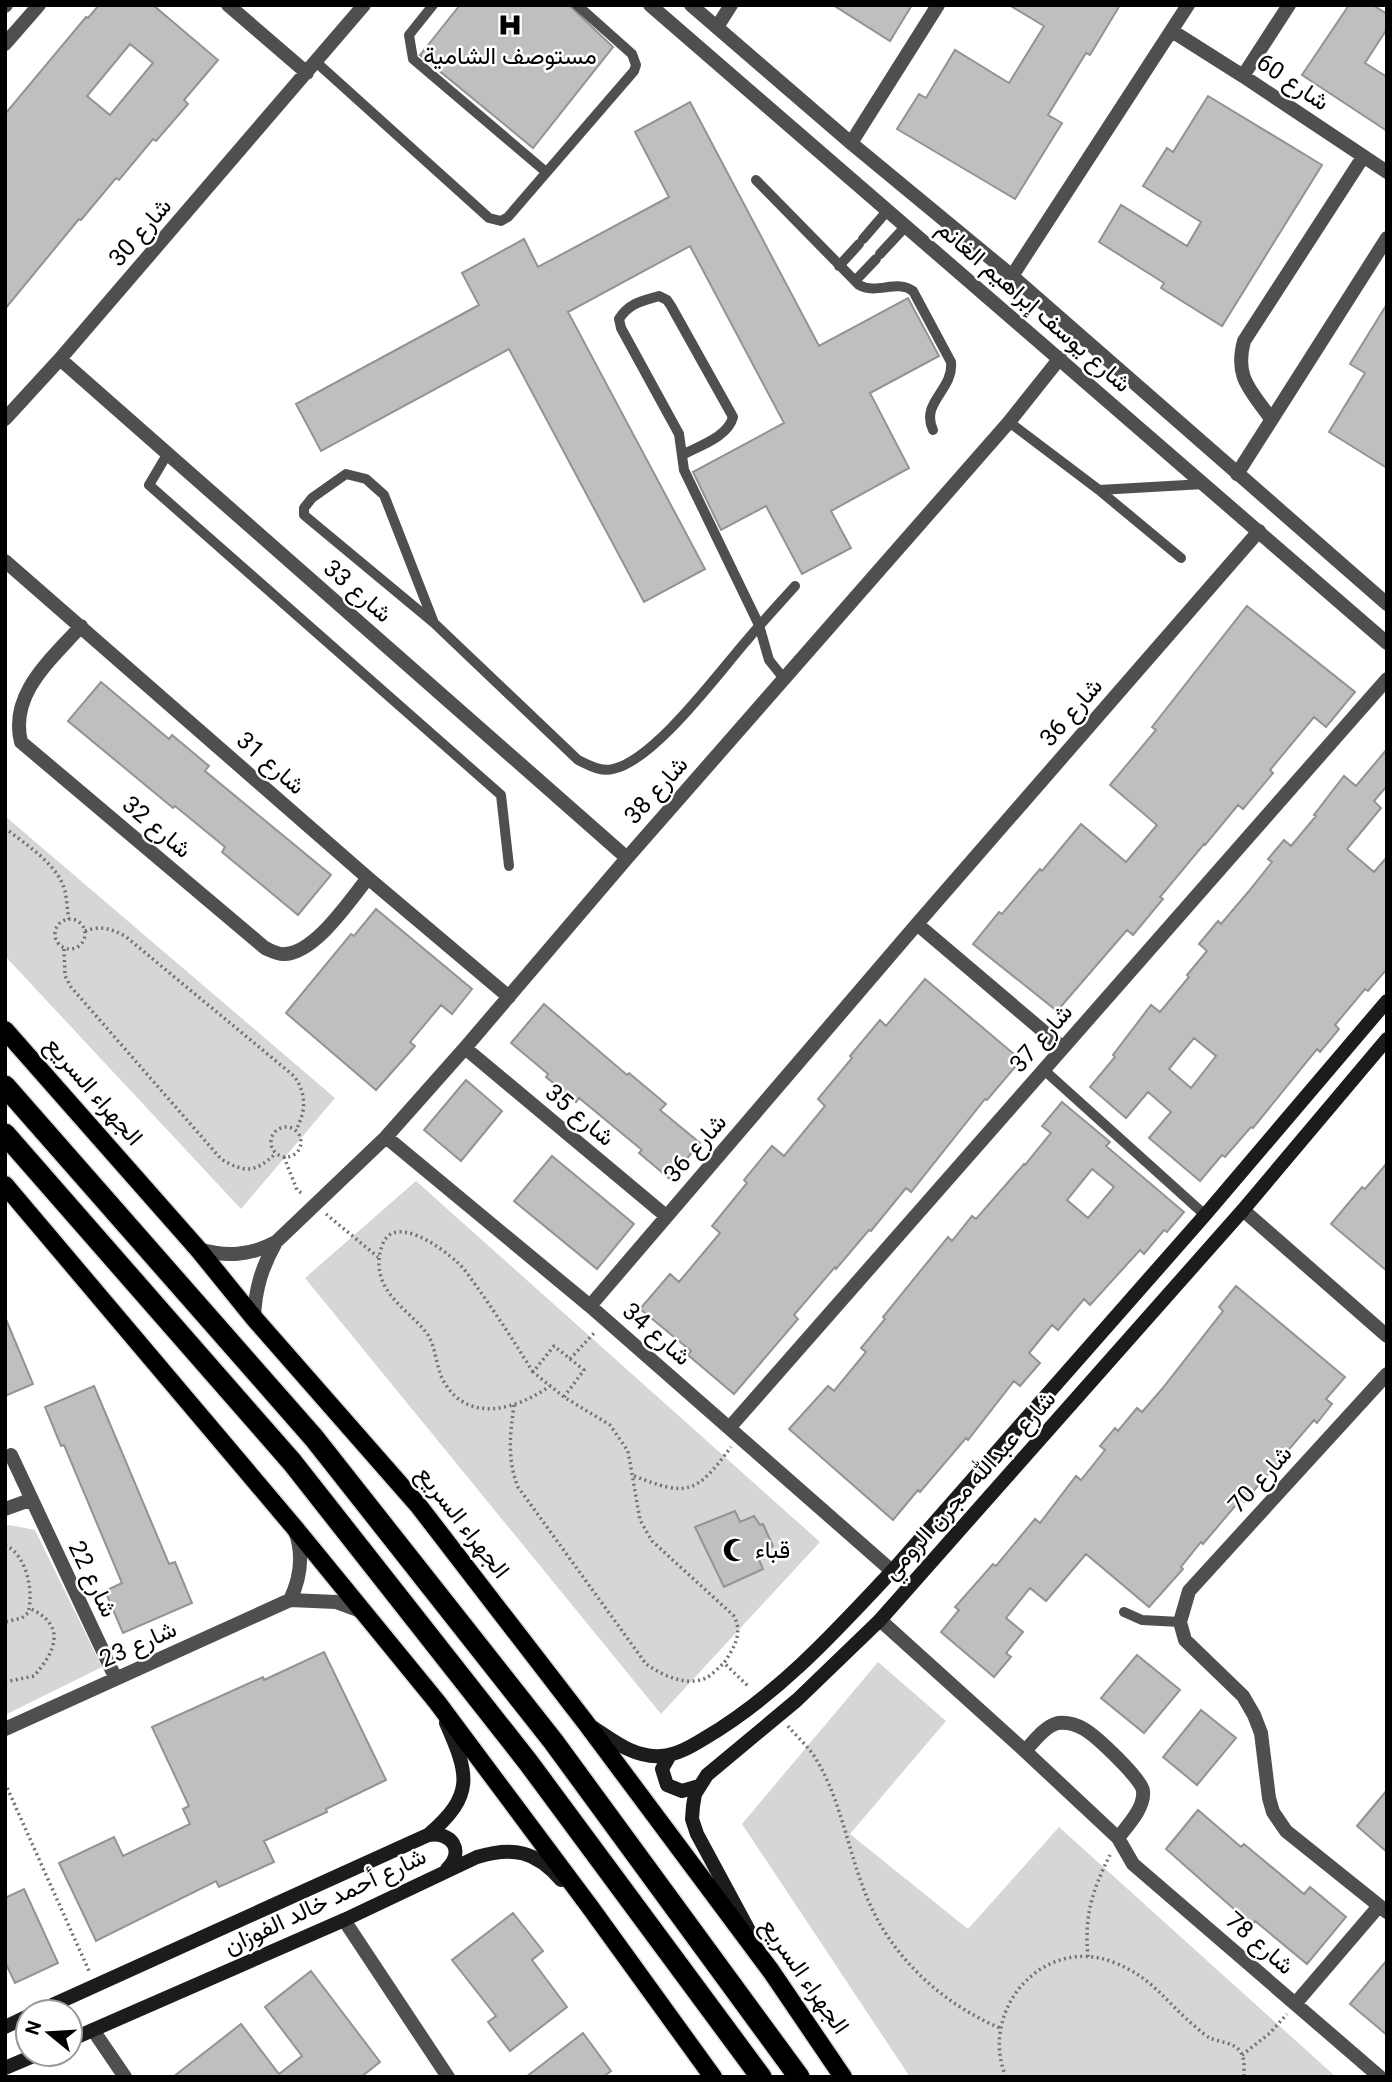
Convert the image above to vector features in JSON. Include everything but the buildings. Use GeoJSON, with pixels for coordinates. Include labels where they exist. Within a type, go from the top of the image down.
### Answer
{"type":"FeatureCollection","features":[{"type":"Feature","properties":{"kind":"highway"},"geometry":{"type":"LineString","coordinates":[[5,1086],[314,1438],[553,1741],[799,2077]]}},
{"type":"Feature","properties":{"kind":"highway"},"geometry":{"type":"LineString","coordinates":[[5,1134],[292,1462],[528,1762],[761,2077]]}},
{"type":"Feature","properties":{"kind":"main road","name":"شارع عبدالله مجرن الرومي"},"geometry":{"type":"LineString","coordinates":[[586,1723],[622,1747],[638,1754],[670,1755],[688,1748],[729,1724],[762,1700],[842,1625],[892,1571],[1205,1215],[1387,1001]]}},
{"type":"Feature","properties":{"kind":"main road","name":"الجهراء السريع"},"geometry":{"type":"LineString","coordinates":[[5,1030],[418,1505],[586,1723],[771,1971],[843,2077]]}},
{"type":"Feature","properties":{"kind":"main road","name":"شارع عبدالله مجرن الرومي"},"geometry":{"type":"LineString","coordinates":[[699,1786],[725,1759],[778,1716],[880,1620],[1382,1055],[1387,1039]]}},
{"type":"Feature","properties":{"kind":"main road"},"geometry":{"type":"LineString","coordinates":[[5,1185],[438,1702],[713,2077]]}},
{"type":"Feature","properties":{"kind":"main road","name":"شارع أحمد خالد الفوزان"},"geometry":{"type":"LineString","coordinates":[[69,1998],[428,1835],[447,1819],[456,1806],[464,1781],[461,1756],[438,1702]]}},
{"type":"Feature","properties":{"kind":"main road"},"geometry":{"type":"LineString","coordinates":[[670,1755],[662,1769],[667,1785],[682,1791],[699,1786]]}},
{"type":"Feature","properties":{"kind":"main road"},"geometry":{"type":"LineString","coordinates":[[699,1786],[692,1819],[697,1834],[771,1971]]}},
{"type":"Feature","properties":{"kind":"main road"},"geometry":{"type":"LineString","coordinates":[[428,1835],[438,1833],[454,1844],[456,1853],[453,1863],[446,1870]]}},
{"type":"Feature","properties":{"kind":"main road","name":"شارع أحمد خالد الفوزان"},"geometry":{"type":"LineString","coordinates":[[84,2034],[344,1920],[446,1870],[496,1852],[517,1851],[535,1857],[552,1869],[574,1894],[590,1907]]}},
{"type":"Feature","properties":{"kind":"street"},"geometry":{"type":"LineString","coordinates":[[5,44],[39,5]]}},
{"type":"Feature","properties":{"kind":"street"},"geometry":{"type":"LineString","coordinates":[[228,5],[312,68]]}},
{"type":"Feature","properties":{"kind":"street","name":"شارع 30"},"geometry":{"type":"LineString","coordinates":[[5,419],[60,359],[364,5]]}},
{"type":"Feature","properties":{"kind":"street","name":"شارع يوسف إبراهيم الغانم"},"geometry":{"type":"LineString","coordinates":[[650,5],[1387,643]]}},
{"type":"Feature","properties":{"kind":"street","name":"شارع يوسف إبراهيم الغانم"},"geometry":{"type":"LineString","coordinates":[[691,5],[851,143],[1012,276],[1387,604]]}},
{"type":"Feature","properties":{"kind":"street"},"geometry":{"type":"LineString","coordinates":[[717,27],[731,5]]}},
{"type":"Feature","properties":{"kind":"street"},"geometry":{"type":"LineString","coordinates":[[851,143],[938,5]]}},
{"type":"Feature","properties":{"kind":"street"},"geometry":{"type":"LineString","coordinates":[[1012,276],[1188,5]]}},
{"type":"Feature","properties":{"kind":"street"},"geometry":{"type":"LineString","coordinates":[[1244,76],[1289,5]]}},
{"type":"Feature","properties":{"kind":"street","name":"شارع 60"},"geometry":{"type":"LineString","coordinates":[[1172,31],[1387,172]]}},
{"type":"Feature","properties":{"kind":"street"},"geometry":{"type":"LineString","coordinates":[[1271,419],[1242,377],[1240,355],[1244,341],[1363,157]]}},
{"type":"Feature","properties":{"kind":"street"},"geometry":{"type":"LineString","coordinates":[[1237,474],[1387,238]]}},
{"type":"Feature","properties":{"kind":"street","name":"شارع 38"},"geometry":{"type":"LineString","coordinates":[[198,1249],[239,1255],[276,1242],[386,1136],[1009,422],[1060,358]]}},
{"type":"Feature","properties":{"kind":"street","name":"شارع 33"},"geometry":{"type":"LineString","coordinates":[[60,359],[627,858]]}},
{"type":"Feature","properties":{"kind":"street","name":"شارع 36"},"geometry":{"type":"LineString","coordinates":[[590,1306],[917,923],[1259,531]]}},
{"type":"Feature","properties":{"kind":"street","name":"شارع 31"},"geometry":{"type":"LineString","coordinates":[[5,561],[368,878],[509,997]]}},
{"type":"Feature","properties":{"kind":"street","name":"شارع 32"},"geometry":{"type":"LineString","coordinates":[[81,626],[28,687],[19,716],[21,742],[265,948],[277,953],[286,954],[309,946],[368,878]]}},
{"type":"Feature","properties":{"kind":"street","name":"شارع 37"},"geometry":{"type":"LineString","coordinates":[[734,1432],[1063,1048],[1387,679]]}},
{"type":"Feature","properties":{"kind":"street"},"geometry":{"type":"LineString","coordinates":[[917,923],[1063,1048]]}},
{"type":"Feature","properties":{"kind":"street","name":"شارع 35"},"geometry":{"type":"LineString","coordinates":[[465,1048],[666,1216]]}},
{"type":"Feature","properties":{"kind":"street","name":"شارع 34"},"geometry":{"type":"LineString","coordinates":[[386,1136],[590,1306],[892,1571]]}},
{"type":"Feature","properties":{"kind":"street"},"geometry":{"type":"LineString","coordinates":[[1243,1210],[1387,1336]]}},
{"type":"Feature","properties":{"kind":"street","name":"شارع 38"},"geometry":{"type":"LineString","coordinates":[[254,1318],[254,1298],[259,1279],[276,1242]]}},
{"type":"Feature","properties":{"kind":"street","name":"شارع 70"},"geometry":{"type":"LineString","coordinates":[[1180,1622],[1189,1591],[1387,1374]]}},
{"type":"Feature","properties":{"kind":"street","name":"شارع 22"},"geometry":{"type":"LineString","coordinates":[[11,1455],[116,1679]]}},
{"type":"Feature","properties":{"kind":"street"},"geometry":{"type":"LineString","coordinates":[[5,1509],[30,1500]]}},
{"type":"Feature","properties":{"kind":"street"},"geometry":{"type":"LineString","coordinates":[[290,1600],[296,1587],[300,1564],[299,1541],[294,1527]]}},
{"type":"Feature","properties":{"kind":"street","name":"شارع 23"},"geometry":{"type":"LineString","coordinates":[[5,1729],[290,1600],[335,1602],[364,1612]]}},
{"type":"Feature","properties":{"kind":"street","name":"شارع 78"},"geometry":{"type":"LineString","coordinates":[[880,1620],[1118,1838],[1133,1864],[1380,2077]]}},
{"type":"Feature","properties":{"kind":"street"},"geometry":{"type":"LineString","coordinates":[[1180,1622],[1185,1640],[1243,1696],[1254,1715],[1261,1733],[1269,1798],[1273,1812],[1286,1831],[1383,1909],[1295,2004]]}},
{"type":"Feature","properties":{"kind":"street"},"geometry":{"type":"LineString","coordinates":[[1025,1751],[1049,1727],[1060,1723],[1073,1724],[1086,1730],[1139,1779],[1144,1792],[1142,1802],[1118,1838]]}},
{"type":"Feature","properties":{"kind":"street"},"geometry":{"type":"LineString","coordinates":[[344,1920],[449,2077]]}},
{"type":"Feature","properties":{"kind":"street"},"geometry":{"type":"LineString","coordinates":[[93,2030],[125,2077]]}},
{"type":"Feature","properties":{"kind":"lane"},"geometry":{"type":"LineString","coordinates":[[433,5],[409,35],[413,59],[546,172]]}},
{"type":"Feature","properties":{"kind":"lane"},"geometry":{"type":"LineString","coordinates":[[312,68],[489,218],[501,221],[508,217],[634,71],[636,65],[632,54],[577,5]]}},
{"type":"Feature","properties":{"kind":"lane"},"geometry":{"type":"LineString","coordinates":[[756,180],[855,281],[870,290],[904,286],[910,288],[951,362],[950,376],[928,415],[933,430]]}},
{"type":"Feature","properties":{"kind":"lane"},"geometry":{"type":"LineString","coordinates":[[839,266],[888,210]]}},
{"type":"Feature","properties":{"kind":"lane"},"geometry":{"type":"LineString","coordinates":[[855,281],[906,226]]}},
{"type":"Feature","properties":{"kind":"lane"},"geometry":{"type":"LineString","coordinates":[[682,455],[725,432],[731,426],[733,417],[671,306],[659,296],[632,304],[619,318],[621,328],[679,435],[684,470],[759,625],[769,660],[785,680]]}},
{"type":"Feature","properties":{"kind":"lane"},"geometry":{"type":"LineString","coordinates":[[1009,422],[1099,490],[1181,558]]}},
{"type":"Feature","properties":{"kind":"lane"},"geometry":{"type":"LineString","coordinates":[[168,453],[149,485],[501,795],[509,866]]}},
{"type":"Feature","properties":{"kind":"lane"},"geometry":{"type":"LineString","coordinates":[[434,624],[384,495],[366,479],[346,474],[312,498],[304,508],[304,514],[434,624],[578,760],[597,769],[613,769],[635,760],[677,723],[794,586]]}},
{"type":"Feature","properties":{"kind":"lane"},"geometry":{"type":"LineString","coordinates":[[1099,490],[1205,484]]}},
{"type":"Feature","properties":{"kind":"lane"},"geometry":{"type":"LineString","coordinates":[[1044,1070],[1205,1215]]}},
{"type":"Feature","properties":{"kind":"lane"},"geometry":{"type":"LineString","coordinates":[[1124,1612],[1142,1620],[1180,1622]]}},
{"type":"Feature","properties":{"kind":"path"},"geometry":{"type":"LineString","coordinates":[[5,828],[39,855],[60,879],[65,891],[69,919]]}},
{"type":"Feature","properties":{"kind":"path"},"geometry":{"type":"LineString","coordinates":[[69,919],[82,924],[85,931],[85,939],[80,946],[72,950],[64,949],[55,936],[61,921],[69,919]]}},
{"type":"Feature","properties":{"kind":"path"},"geometry":{"type":"LineString","coordinates":[[85,931],[96,927],[110,928],[125,936],[294,1076],[302,1087],[304,1100],[304,1114],[296,1130]]}},
{"type":"Feature","properties":{"kind":"path"},"geometry":{"type":"LineString","coordinates":[[64,949],[65,976],[71,988],[222,1159],[239,1169],[251,1169],[262,1166],[275,1154]]}},
{"type":"Feature","properties":{"kind":"path"},"geometry":{"type":"LineString","coordinates":[[287,1126],[296,1130],[301,1139],[300,1148],[294,1156],[275,1154],[271,1136],[278,1128],[287,1126]]}},
{"type":"Feature","properties":{"kind":"path"},"geometry":{"type":"LineString","coordinates":[[514,1405],[509,1442],[511,1469],[518,1487],[646,1664],[660,1674],[675,1679],[706,1678],[724,1663],[734,1646],[738,1634],[737,1623],[733,1615],[652,1541],[640,1520],[628,1451],[610,1425],[564,1397],[533,1372],[494,1310],[458,1263],[430,1241],[409,1232],[394,1233],[384,1241],[378,1257],[381,1276],[387,1290],[428,1336],[445,1385],[463,1403],[484,1409],[514,1405],[532,1399],[550,1386]]}},
{"type":"Feature","properties":{"kind":"path"},"geometry":{"type":"LineString","coordinates":[[570,1359],[606,1320]]}},
{"type":"Feature","properties":{"kind":"path"},"geometry":{"type":"LineString","coordinates":[[533,1372],[554,1346],[584,1370],[564,1397]]}},
{"type":"Feature","properties":{"kind":"path"},"geometry":{"type":"LineString","coordinates":[[634,1476],[662,1487],[682,1490],[695,1486],[709,1476],[734,1432]]}},
{"type":"Feature","properties":{"kind":"path"},"geometry":{"type":"LineString","coordinates":[[5,1545],[12,1548],[16,1555],[30,1589],[28,1613],[22,1618],[5,1622]]}},
{"type":"Feature","properties":{"kind":"path"},"geometry":{"type":"LineString","coordinates":[[5,1682],[34,1675],[54,1647],[55,1638],[45,1619],[29,1608]]}},
{"type":"Feature","properties":{"kind":"path"},"geometry":{"type":"LineString","coordinates":[[724,1663],[762,1700]]}},
{"type":"Feature","properties":{"kind":"path"},"geometry":{"type":"LineString","coordinates":[[778,1716],[815,1756],[829,1783],[866,1896],[886,1935],[904,1960],[956,2006],[1000,2028]]}},
{"type":"Feature","properties":{"kind":"path"},"geometry":{"type":"LineString","coordinates":[[5,1783],[96,1986]]}},
{"type":"Feature","properties":{"kind":"path"},"geometry":{"type":"LineString","coordinates":[[1088,1957],[1086,1933],[1094,1886],[1118,1838]]}},
{"type":"Feature","properties":{"kind":"path"},"geometry":{"type":"LineString","coordinates":[[1006,2077],[1001,2066],[998,2042],[1002,2017],[1018,1988],[1041,1968],[1065,1959],[1088,1957],[1111,1962],[1154,1985],[1211,2039],[1226,2042],[1236,2048],[1242,2055],[1244,2077]]}},
{"type":"Feature","properties":{"kind":"path"},"geometry":{"type":"LineString","coordinates":[[1242,2055],[1270,2034],[1295,2004]]}},
{"type":"Feature","properties":{"kind":"shaded area"},"geometry":{"type":"Polygon","coordinates":[[[5,816],[335,1098],[241,1209],[5,956],[5,816]]]}},
{"type":"Feature","properties":{"kind":"shaded area"},"geometry":{"type":"Polygon","coordinates":[[[416,1181],[820,1542],[661,1714],[305,1278],[416,1181]]]}},
{"type":"Feature","properties":{"kind":"shaded area"},"geometry":{"type":"Polygon","coordinates":[[[5,1526],[35,1530],[102,1667],[5,1715],[5,1526]]]}},
{"type":"Feature","properties":{"kind":"shaded area"},"geometry":{"type":"Polygon","coordinates":[[[878,1662],[946,1721],[850,1834],[968,1929],[1059,1827],[1336,2077],[910,2077],[742,1824],[878,1662]]]}},
{"type":"Feature","properties":{"kind":"place","name":"مستوصف الشامية"},"geometry":{"type":"Point","coordinates":[510,25]}},
{"type":"Feature","properties":{"kind":"place","name":"قباء"},"geometry":{"type":"Point","coordinates":[735,1550]}}]}
